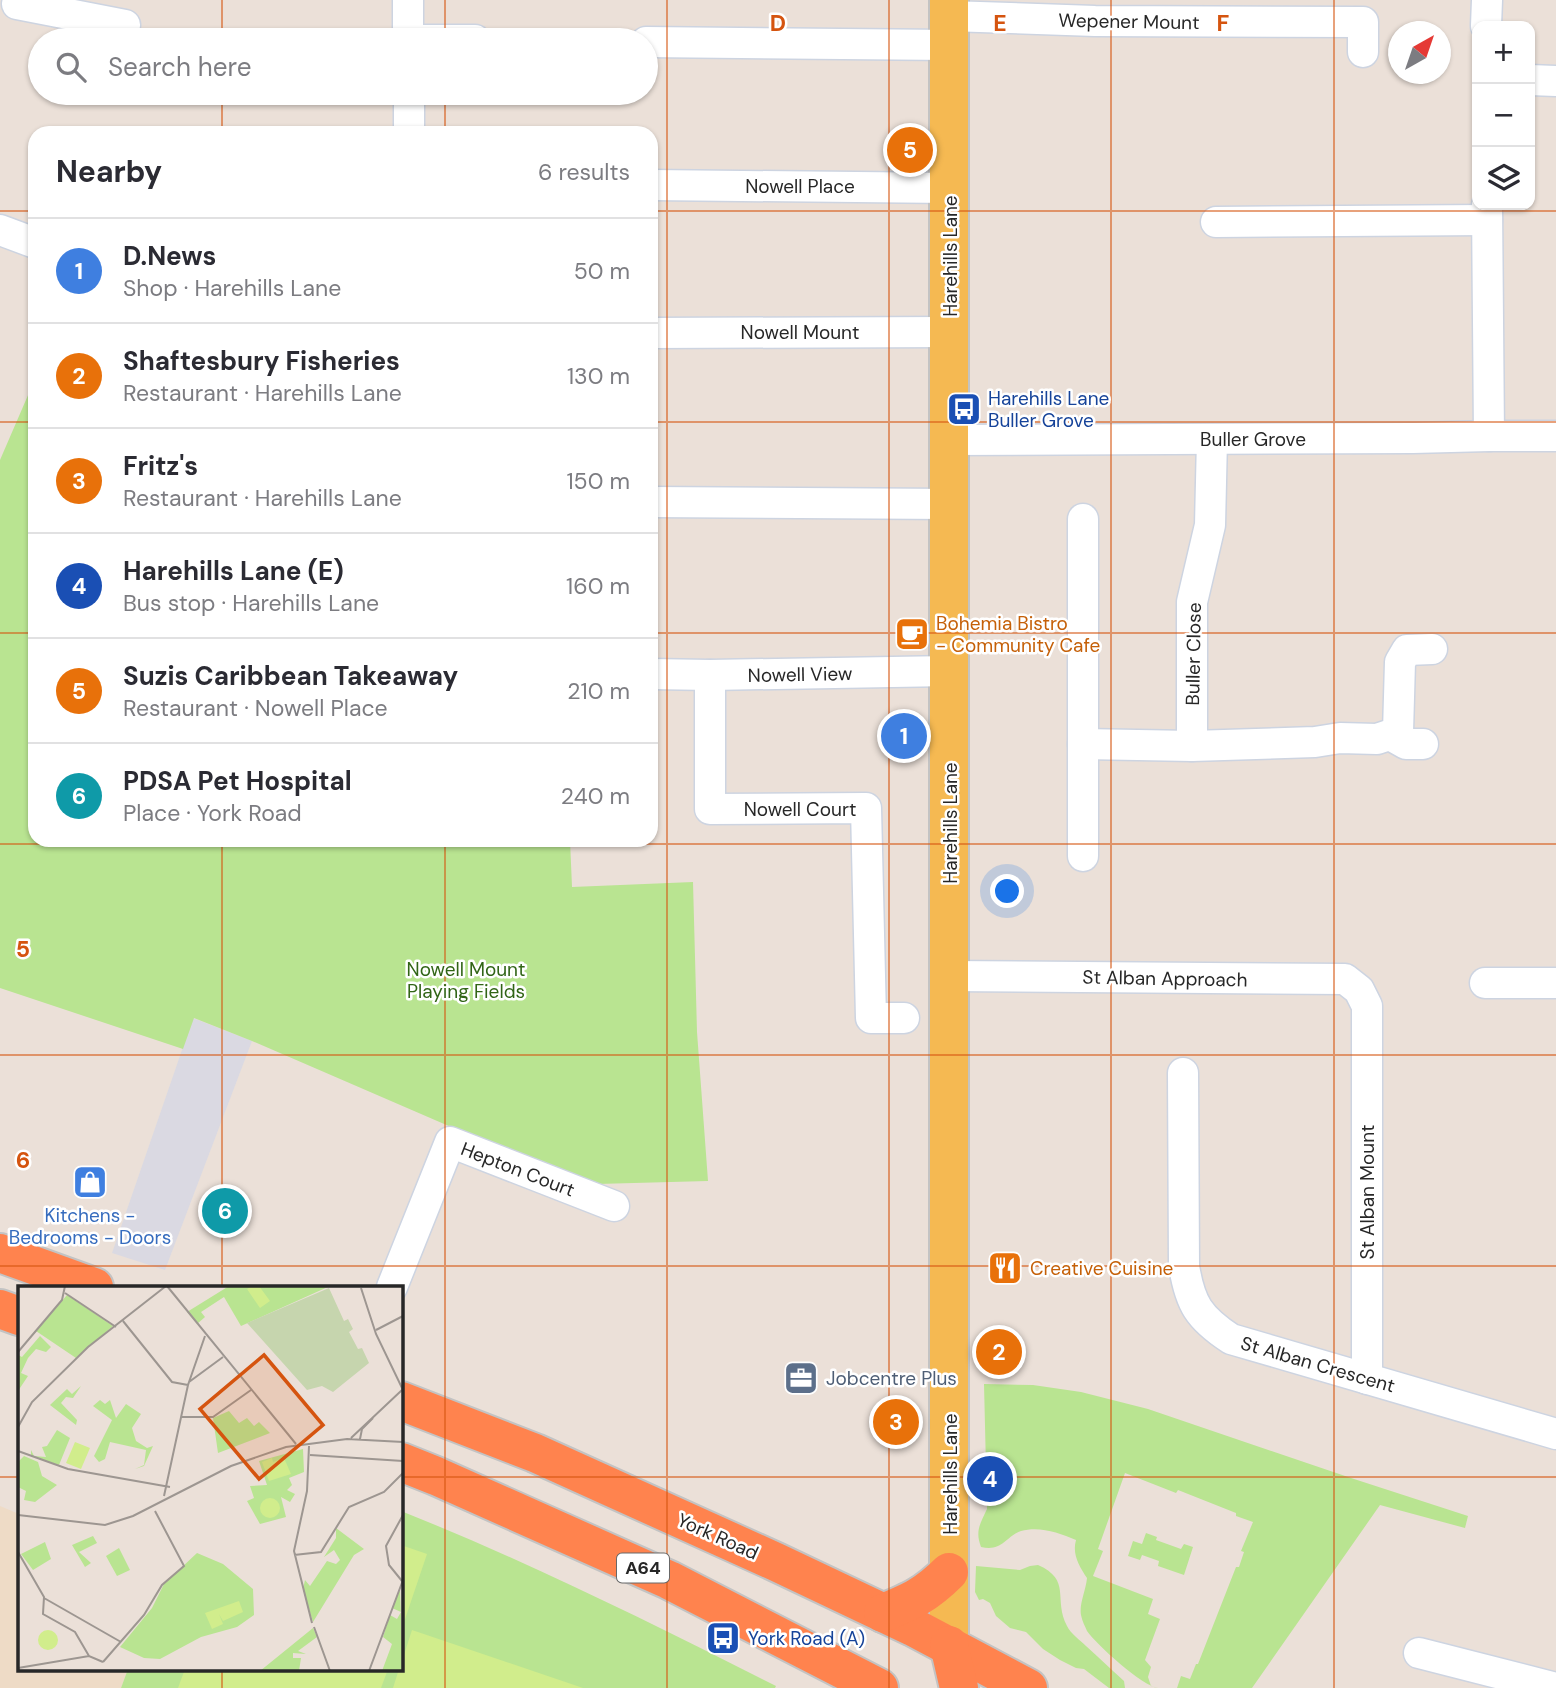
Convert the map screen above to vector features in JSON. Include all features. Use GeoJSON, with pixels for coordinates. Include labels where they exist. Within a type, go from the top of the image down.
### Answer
{"type":"FeatureCollection","features":[{"type":"Feature","properties":{"kind":"highway"},"geometry":{"type":"LineString","coordinates":[[0,1253],[91,1286]]}},
{"type":"Feature","properties":{"kind":"highway"},"geometry":{"type":"LineString","coordinates":[[0,1309],[18,1316]]}},
{"type":"Feature","properties":{"kind":"highway","name":"York Road"},"geometry":{"type":"LineString","coordinates":[[402,1401],[535,1453],[764,1556],[949,1645],[1028,1688]]}},
{"type":"Feature","properties":{"kind":"highway","name":"A64"},"geometry":{"type":"LineString","coordinates":[[402,1462],[669,1580],[879,1688]]}},
{"type":"Feature","properties":{"kind":"highway"},"geometry":{"type":"LineString","coordinates":[[883,1613],[918,1598],[949,1572]]}},
{"type":"Feature","properties":{"kind":"highway"},"geometry":{"type":"LineString","coordinates":[[949,1645],[959,1688]]}},
{"type":"Feature","properties":{"kind":"main road","name":"Harehills Lane"},"geometry":{"type":"LineString","coordinates":[[949,20],[949,1645]]}},
{"type":"Feature","properties":{"kind":"street"},"geometry":{"type":"LineString","coordinates":[[408,0],[408,28]]}},
{"type":"Feature","properties":{"kind":"street"},"geometry":{"type":"LineString","coordinates":[[1486,21],[1487,0]]}},
{"type":"Feature","properties":{"kind":"street"},"geometry":{"type":"LineString","coordinates":[[12,10],[125,25]]}},
{"type":"Feature","properties":{"kind":"street"},"geometry":{"type":"LineString","coordinates":[[658,41],[949,20]]}},
{"type":"Feature","properties":{"kind":"street","name":"Wepener Mount"},"geometry":{"type":"LineString","coordinates":[[949,20],[1363,22],[1363,52]]}},
{"type":"Feature","properties":{"kind":"street"},"geometry":{"type":"LineString","coordinates":[[1535,80],[1556,80]]}},
{"type":"Feature","properties":{"kind":"street"},"geometry":{"type":"LineString","coordinates":[[409,105],[409,126]]}},
{"type":"Feature","properties":{"kind":"street","name":"Nowell Place"},"geometry":{"type":"LineString","coordinates":[[658,185],[950,188]]}},
{"type":"Feature","properties":{"kind":"street"},"geometry":{"type":"LineString","coordinates":[[1216,222],[1487,212],[1489,436]]}},
{"type":"Feature","properties":{"kind":"street"},"geometry":{"type":"LineString","coordinates":[[0,230],[28,240]]}},
{"type":"Feature","properties":{"kind":"street","name":"Nowell Mount"},"geometry":{"type":"LineString","coordinates":[[658,332],[949,332]]}},
{"type":"Feature","properties":{"kind":"street","name":"Buller Grove"},"geometry":{"type":"LineString","coordinates":[[949,440],[1556,436]]}},
{"type":"Feature","properties":{"kind":"street","name":"Buller Close"},"geometry":{"type":"LineString","coordinates":[[1192,746],[1192,602],[1210,525],[1212,439]]}},
{"type":"Feature","properties":{"kind":"street"},"geometry":{"type":"LineString","coordinates":[[658,502],[950,503]]}},
{"type":"Feature","properties":{"kind":"street"},"geometry":{"type":"LineString","coordinates":[[1083,519],[1083,856]]}},
{"type":"Feature","properties":{"kind":"street"},"geometry":{"type":"LineString","coordinates":[[1083,744],[1192,746],[1315,742],[1340,738],[1377,739],[1398,732],[1400,662],[1407,650],[1432,649]]}},
{"type":"Feature","properties":{"kind":"street","name":"Nowell View"},"geometry":{"type":"LineString","coordinates":[[658,674],[710,676],[950,671]]}},
{"type":"Feature","properties":{"kind":"street","name":"Nowell Court"},"geometry":{"type":"LineString","coordinates":[[710,676],[710,809],[866,808],[872,1018],[904,1018]]}},
{"type":"Feature","properties":{"kind":"street"},"geometry":{"type":"LineString","coordinates":[[1390,734],[1406,744],[1423,744]]}},
{"type":"Feature","properties":{"kind":"street","name":"St Alban Approach"},"geometry":{"type":"LineString","coordinates":[[950,976],[1345,979],[1359,990],[1367,1006]]}},
{"type":"Feature","properties":{"kind":"street"},"geometry":{"type":"LineString","coordinates":[[1485,983],[1556,983]]}},
{"type":"Feature","properties":{"kind":"street","name":"St Alban Mount"},"geometry":{"type":"LineString","coordinates":[[1367,1006],[1367,1379]]}},
{"type":"Feature","properties":{"kind":"street","name":"St Alban Crescent"},"geometry":{"type":"LineString","coordinates":[[1183,1073],[1184,1266],[1188,1288],[1197,1309],[1212,1326],[1231,1339],[1556,1434]]}},
{"type":"Feature","properties":{"kind":"street","name":"Hepton Court"},"geometry":{"type":"LineString","coordinates":[[392,1286],[450,1142],[614,1206]]}},
{"type":"Feature","properties":{"kind":"street"},"geometry":{"type":"LineString","coordinates":[[1419,1653],[1556,1688]]}},
{"type":"Feature","properties":{"kind":"shaded area"},"geometry":{"type":"Polygon","coordinates":[[[193,1018],[252,1041],[165,1270],[112,1253],[193,1018]]]}},
{"type":"Feature","properties":{"kind":"shaded area"},"geometry":{"type":"Polygon","coordinates":[[[0,1506],[18,1514],[18,1670],[128,1670],[121,1688],[0,1688],[0,1506]]]}},
{"type":"Feature","properties":{"kind":"green space","name":"Nowell Mount Playing Fields"},"geometry":{"type":"Polygon","coordinates":[[[28,395],[28,847],[570,847],[572,887],[693,882],[697,1032],[708,1181],[597,1184],[458,1130],[194,1018],[183,1049],[0,988],[0,460],[28,395]]]}},
{"type":"Feature","properties":{"kind":"green space"},"geometry":{"type":"Polygon","coordinates":[[[984,1384],[1033,1385],[1081,1392],[1148,1409],[1468,1516],[1465,1528],[1380,1505],[1252,1688],[1177,1688],[1181,1676],[1190,1679],[1198,1664],[1236,1567],[1239,1567],[1244,1552],[1241,1551],[1253,1522],[1178,1490],[1176,1493],[1125,1473],[1098,1549],[1103,1551],[1093,1576],[1153,1599],[1148,1614],[1160,1619],[1145,1660],[1151,1667],[1148,1677],[1151,1686],[1120,1664],[1087,1631],[1081,1611],[1087,1578],[1076,1555],[1076,1540],[1035,1529],[1021,1531],[999,1546],[981,1547],[978,1532],[987,1509],[984,1384]]]}},
{"type":"Feature","properties":{"kind":"green space"},"geometry":{"type":"Polygon","coordinates":[[[402,1511],[543,1572],[776,1686],[775,1688],[121,1688],[128,1670],[402,1670],[402,1511]]]}},
{"type":"Feature","properties":{"kind":"green space"},"geometry":{"type":"Polygon","coordinates":[[[1146,1533],[1157,1537],[1156,1540],[1181,1549],[1184,1544],[1193,1547],[1184,1575],[1158,1566],[1159,1561],[1142,1555],[1140,1560],[1128,1556],[1133,1541],[1142,1544],[1146,1533]]]}},
{"type":"Feature","properties":{"kind":"green space"},"geometry":{"type":"Polygon","coordinates":[[[402,1545],[427,1554],[402,1628],[402,1545]]]}},
{"type":"Feature","properties":{"kind":"green space"},"geometry":{"type":"Polygon","coordinates":[[[1038,1565],[1055,1577],[1063,1616],[1069,1629],[1124,1681],[1125,1688],[1109,1688],[1084,1669],[1060,1660],[1043,1649],[1026,1632],[1010,1628],[996,1616],[990,1603],[979,1600],[975,1592],[976,1566],[1020,1570],[1038,1565]]]}},
{"type":"Feature","properties":{"kind":"green space"},"geometry":{"type":"Polygon","coordinates":[[[412,1630],[583,1688],[393,1688],[399,1670],[402,1670],[402,1661],[412,1630]]]}},
{"type":"Feature","properties":{"kind":"green space"},"geometry":{"type":"Polygon","coordinates":[[[185,1670],[388,1670],[381,1688],[178,1688],[185,1670]]]}},
{"type":"Feature","properties":{"kind":"place","name":"Suzis Caribbean Takeaway"},"geometry":{"type":"Point","coordinates":[910,150]}},
{"type":"Feature","properties":{"kind":"place","name":"Harehills Lane Buller Grove"},"geometry":{"type":"Point","coordinates":[964,409]}},
{"type":"Feature","properties":{"kind":"place","name":"Bohemia Bistro - Community Cafe"},"geometry":{"type":"Point","coordinates":[912,634]}},
{"type":"Feature","properties":{"kind":"place","name":"D.News"},"geometry":{"type":"Point","coordinates":[904,736]}},
{"type":"Feature","properties":{"kind":"place","name":"Kitchens - Bedrooms - Doors"},"geometry":{"type":"Point","coordinates":[90,1182]}},
{"type":"Feature","properties":{"kind":"place","name":"PDSA Pet Hospital"},"geometry":{"type":"Point","coordinates":[225,1211]}},
{"type":"Feature","properties":{"kind":"place","name":"Creative Cuisine"},"geometry":{"type":"Point","coordinates":[1005,1268]}},
{"type":"Feature","properties":{"kind":"place","name":"Shaftesbury Fisheries"},"geometry":{"type":"Point","coordinates":[999,1352]}},
{"type":"Feature","properties":{"kind":"place","name":"Jobcentre Plus"},"geometry":{"type":"Point","coordinates":[801,1378]}},
{"type":"Feature","properties":{"kind":"place","name":"Fritz's"},"geometry":{"type":"Point","coordinates":[896,1422]}},
{"type":"Feature","properties":{"kind":"place","name":"Harehills Lane (E)"},"geometry":{"type":"Point","coordinates":[990,1479]}},
{"type":"Feature","properties":{"kind":"place","name":"York Road (A)"},"geometry":{"type":"Point","coordinates":[723,1638]}}]}
